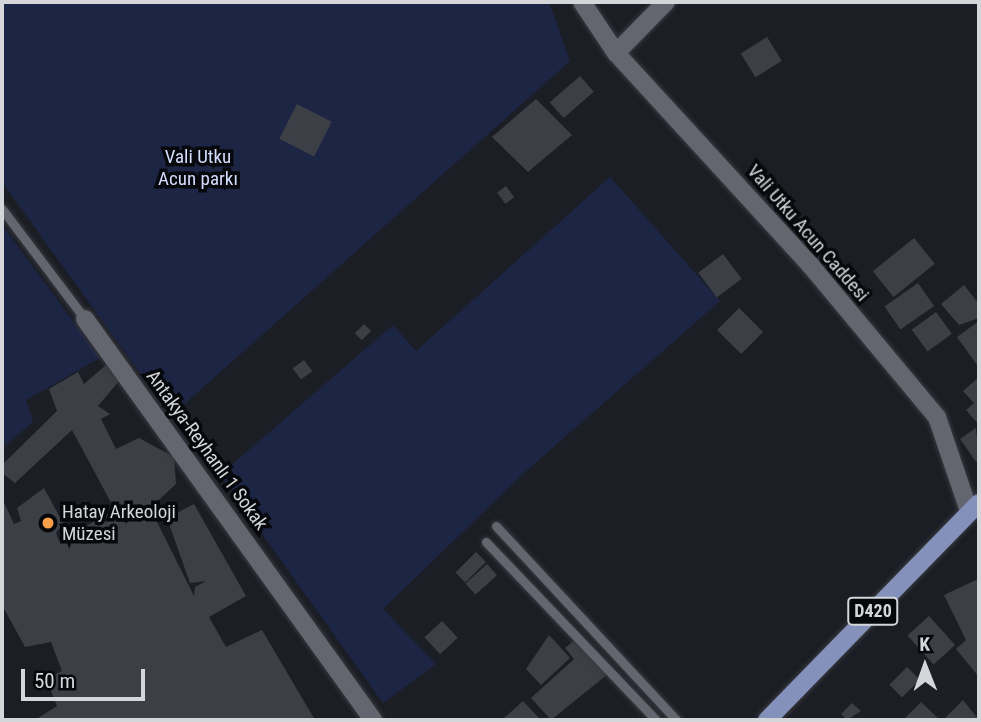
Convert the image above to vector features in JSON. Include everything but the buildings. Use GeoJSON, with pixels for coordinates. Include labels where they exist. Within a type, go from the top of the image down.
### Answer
{"type":"FeatureCollection","features":[{"type":"Feature","properties":{"kind":"main road","name":"D420"},"geometry":{"type":"LineString","coordinates":[[767,720],[974,507]]}},
{"type":"Feature","properties":{"kind":"street","name":"Vali Utku Acun Caddesi"},"geometry":{"type":"LineString","coordinates":[[582,2],[616,53],[811,266],[937,417],[974,507]]}},
{"type":"Feature","properties":{"kind":"street"},"geometry":{"type":"LineString","coordinates":[[616,53],[666,2]]}},
{"type":"Feature","properties":{"kind":"street","name":"Antakya-Reyhanlı 1 Sokak"},"geometry":{"type":"LineString","coordinates":[[85,319],[373,720]]}},
{"type":"Feature","properties":{"kind":"lane","name":"Antakya-Reyhanlı 1 Sokak"},"geometry":{"type":"LineString","coordinates":[[2,209],[85,319]]}},
{"type":"Feature","properties":{"kind":"lane"},"geometry":{"type":"LineString","coordinates":[[496,526],[676,720]]}},
{"type":"Feature","properties":{"kind":"lane"},"geometry":{"type":"LineString","coordinates":[[486,542],[656,720]]}},
{"type":"Feature","properties":{"kind":"green space","name":"Vali Utku Acun parkı"},"geometry":{"type":"Polygon","coordinates":[[[2,2],[549,2],[570,61],[171,416],[2,182],[2,2]]]}},
{"type":"Feature","properties":{"kind":"green space"},"geometry":{"type":"Polygon","coordinates":[[[610,177],[720,301],[525,472],[383,609],[436,664],[383,703],[220,475],[393,325],[416,351],[610,177]]]}},
{"type":"Feature","properties":{"kind":"green space"},"geometry":{"type":"Polygon","coordinates":[[[3,226],[100,358],[26,400],[33,422],[2,448],[3,226]]]}},
{"type":"Feature","properties":{"kind":"place","name":"Hatay Arkeoloji Müzesi"},"geometry":{"type":"Point","coordinates":[48,523]}}]}
